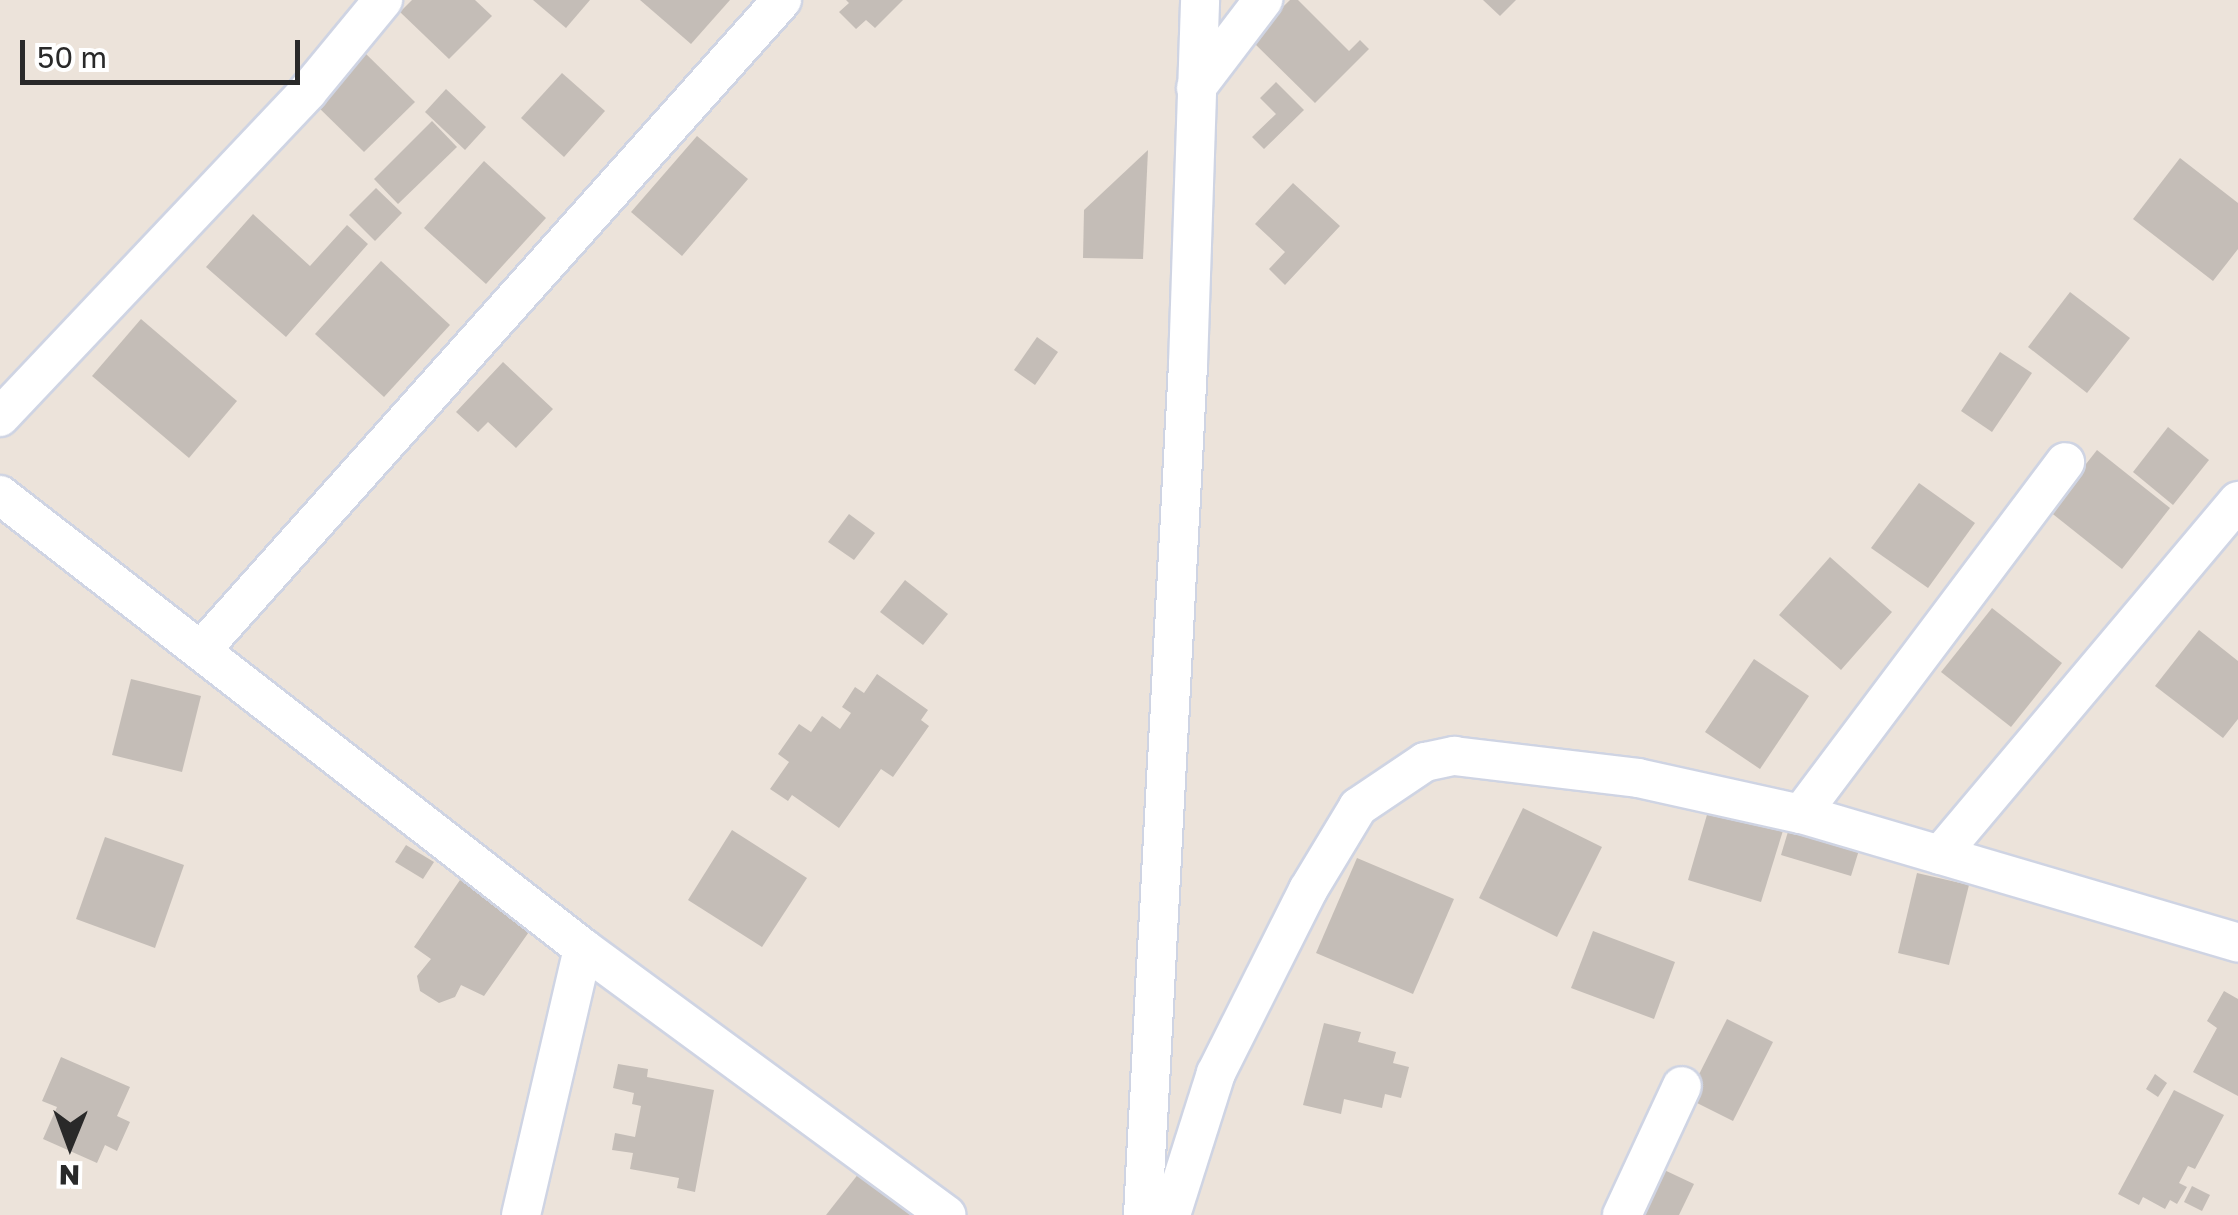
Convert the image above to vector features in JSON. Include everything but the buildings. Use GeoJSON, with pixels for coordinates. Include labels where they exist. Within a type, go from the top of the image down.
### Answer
{"type":"FeatureCollection","features":[{"type":"Feature","properties":{"kind":"street"},"geometry":{"type":"LineString","coordinates":[[0,417],[308,90],[384,0]]}},
{"type":"Feature","properties":{"kind":"street"},"geometry":{"type":"LineString","coordinates":[[202,648],[782,0]]}},
{"type":"Feature","properties":{"kind":"street"},"geometry":{"type":"LineString","coordinates":[[1143,1215],[1188,365],[1200,0]]}},
{"type":"Feature","properties":{"kind":"street"},"geometry":{"type":"LineString","coordinates":[[1196,88],[1264,0]]}},
{"type":"Feature","properties":{"kind":"street"},"geometry":{"type":"LineString","coordinates":[[1800,814],[2065,462]]}},
{"type":"Feature","properties":{"kind":"street"},"geometry":{"type":"LineString","coordinates":[[0,495],[202,648],[583,948],[946,1215]]}},
{"type":"Feature","properties":{"kind":"street"},"geometry":{"type":"LineString","coordinates":[[1940,855],[2238,501]]}},
{"type":"Feature","properties":{"kind":"street"},"geometry":{"type":"LineString","coordinates":[[1172,1215],[1216,1074],[1308,890],[1358,807],[1425,762],[1454,756],[1638,778],[1800,814],[2238,943]]}},
{"type":"Feature","properties":{"kind":"street"},"geometry":{"type":"LineString","coordinates":[[521,1215],[583,948]]}},
{"type":"Feature","properties":{"kind":"street"},"geometry":{"type":"LineString","coordinates":[[1622,1215],[1682,1086]]}}]}
